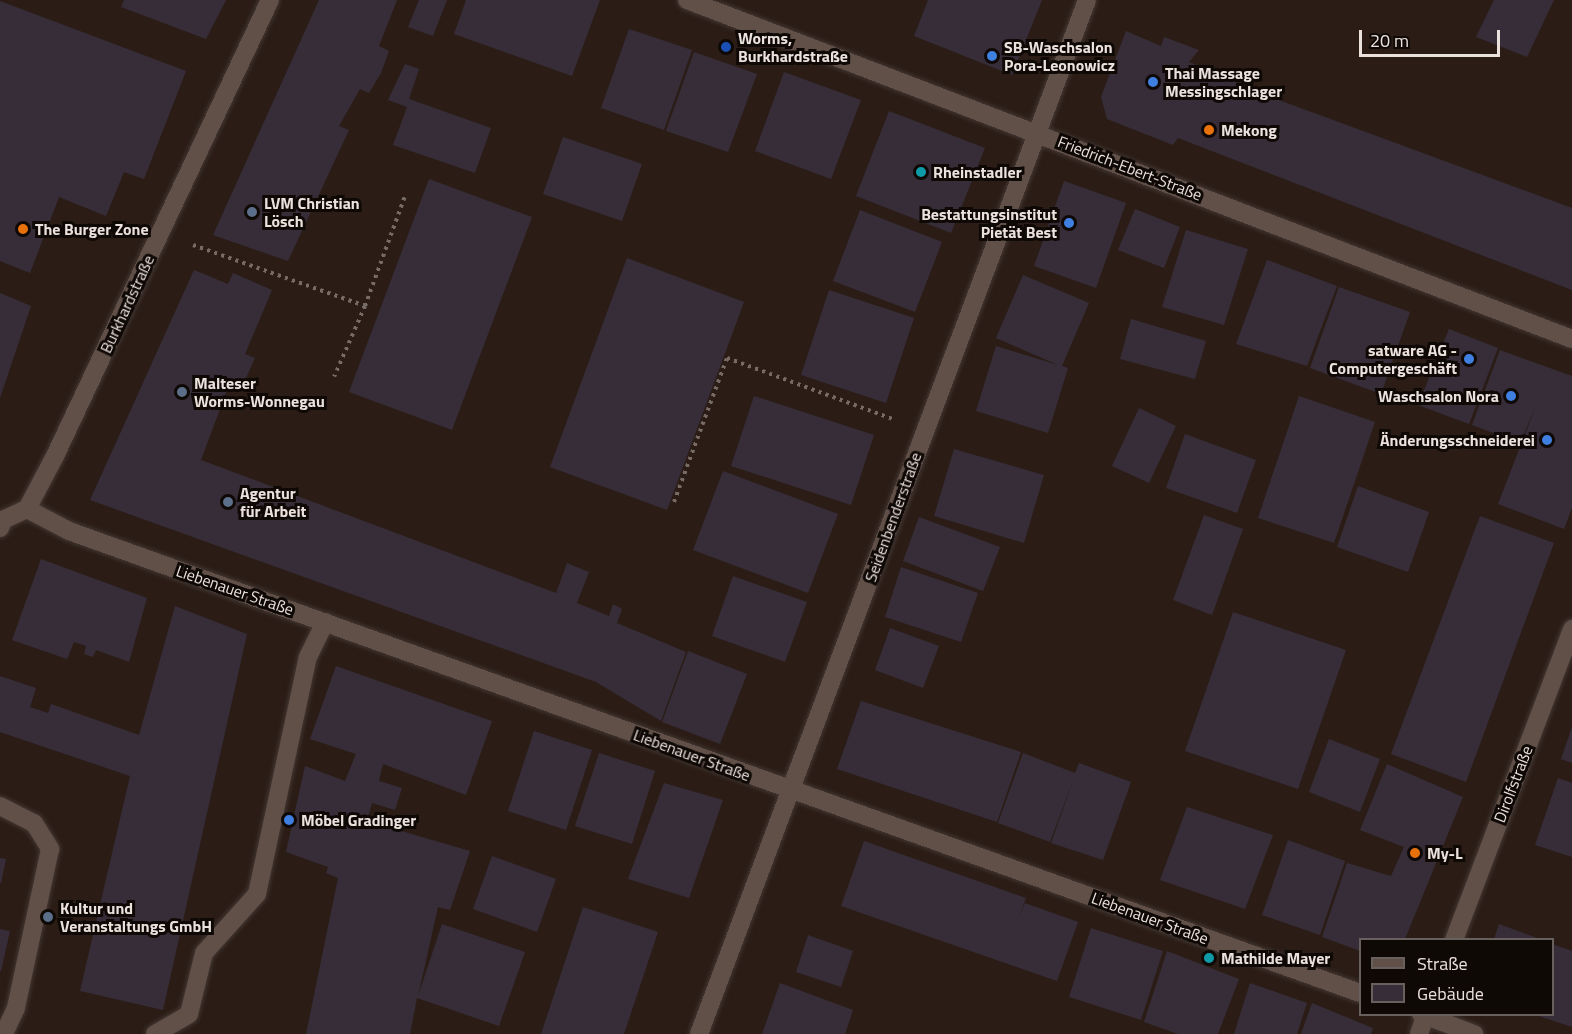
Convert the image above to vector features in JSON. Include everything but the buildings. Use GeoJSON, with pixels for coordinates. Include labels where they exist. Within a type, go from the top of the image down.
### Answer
{"type":"FeatureCollection","features":[{"type":"Feature","properties":{"kind":"street","name":"Burkhardstraße"},"geometry":{"type":"LineString","coordinates":[[27,509],[161,234],[270,0]]}},
{"type":"Feature","properties":{"kind":"street","name":"Friedrich-Ebert-Straße"},"geometry":{"type":"LineString","coordinates":[[687,0],[1572,339]]}},
{"type":"Feature","properties":{"kind":"street","name":"Seidenbenderstraße"},"geometry":{"type":"LineString","coordinates":[[699,1034],[792,791],[1035,132],[1087,0]]}},
{"type":"Feature","properties":{"kind":"street"},"geometry":{"type":"LineString","coordinates":[[1,522],[27,509]]}},
{"type":"Feature","properties":{"kind":"street","name":"Liebenauer Straße"},"geometry":{"type":"LineString","coordinates":[[27,509],[69,531],[1359,993]]}},
{"type":"Feature","properties":{"kind":"street"},"geometry":{"type":"LineString","coordinates":[[155,1034],[189,1014],[204,953],[257,894],[308,657],[325,622]]}},
{"type":"Feature","properties":{"kind":"street","name":"Dirolfstraße"},"geometry":{"type":"LineString","coordinates":[[1454,938],[1572,629]]}},
{"type":"Feature","properties":{"kind":"street"},"geometry":{"type":"LineString","coordinates":[[0,806],[34,823],[50,849],[16,1008],[4,1034]]}},
{"type":"Feature","properties":{"kind":"street"},"geometry":{"type":"LineString","coordinates":[[1419,1034],[1424,1016]]}},
{"type":"Feature","properties":{"kind":"street"},"geometry":{"type":"LineString","coordinates":[[1427,1016],[1474,1034]]}},
{"type":"Feature","properties":{"kind":"path"},"geometry":{"type":"LineString","coordinates":[[334,377],[365,306],[405,196]]}},
{"type":"Feature","properties":{"kind":"path"},"geometry":{"type":"LineString","coordinates":[[161,234],[365,306]]}},
{"type":"Feature","properties":{"kind":"path"},"geometry":{"type":"LineString","coordinates":[[674,502],[727,358],[925,431]]}},
{"type":"Feature","properties":{"kind":"place","name":"Worms, Burkhardstraße"},"geometry":{"type":"Point","coordinates":[726,47]}},
{"type":"Feature","properties":{"kind":"place","name":"SB-Waschsalon Pora-Leonowicz"},"geometry":{"type":"Point","coordinates":[992,56]}},
{"type":"Feature","properties":{"kind":"place","name":"Thai Massage Messingschlager"},"geometry":{"type":"Point","coordinates":[1153,82]}},
{"type":"Feature","properties":{"kind":"place","name":"Mekong"},"geometry":{"type":"Point","coordinates":[1209,130]}},
{"type":"Feature","properties":{"kind":"place","name":"Rheinstadler"},"geometry":{"type":"Point","coordinates":[921,172]}},
{"type":"Feature","properties":{"kind":"place","name":"LVM Christian Lösch"},"geometry":{"type":"Point","coordinates":[252,212]}},
{"type":"Feature","properties":{"kind":"place","name":"Bestattungsinstitut Pietät Best"},"geometry":{"type":"Point","coordinates":[1069,223]}},
{"type":"Feature","properties":{"kind":"place","name":"The Burger Zone"},"geometry":{"type":"Point","coordinates":[23,229]}},
{"type":"Feature","properties":{"kind":"place","name":"satware AG - Computergeschäft"},"geometry":{"type":"Point","coordinates":[1469,359]}},
{"type":"Feature","properties":{"kind":"place","name":"Malteser Worms-Wonnegau"},"geometry":{"type":"Point","coordinates":[182,392]}},
{"type":"Feature","properties":{"kind":"place","name":"Waschsalon Nora"},"geometry":{"type":"Point","coordinates":[1511,396]}},
{"type":"Feature","properties":{"kind":"place","name":"Änderungsschneiderei"},"geometry":{"type":"Point","coordinates":[1547,440]}},
{"type":"Feature","properties":{"kind":"place","name":"Agentur für Arbeit"},"geometry":{"type":"Point","coordinates":[228,502]}},
{"type":"Feature","properties":{"kind":"place","name":"Möbel Gradinger"},"geometry":{"type":"Point","coordinates":[289,820]}},
{"type":"Feature","properties":{"kind":"place","name":"My-L"},"geometry":{"type":"Point","coordinates":[1415,853]}},
{"type":"Feature","properties":{"kind":"place","name":"Kultur und Veranstaltungs GmbH"},"geometry":{"type":"Point","coordinates":[48,917]}},
{"type":"Feature","properties":{"kind":"place","name":"Mathilde Mayer"},"geometry":{"type":"Point","coordinates":[1209,958]}}]}
